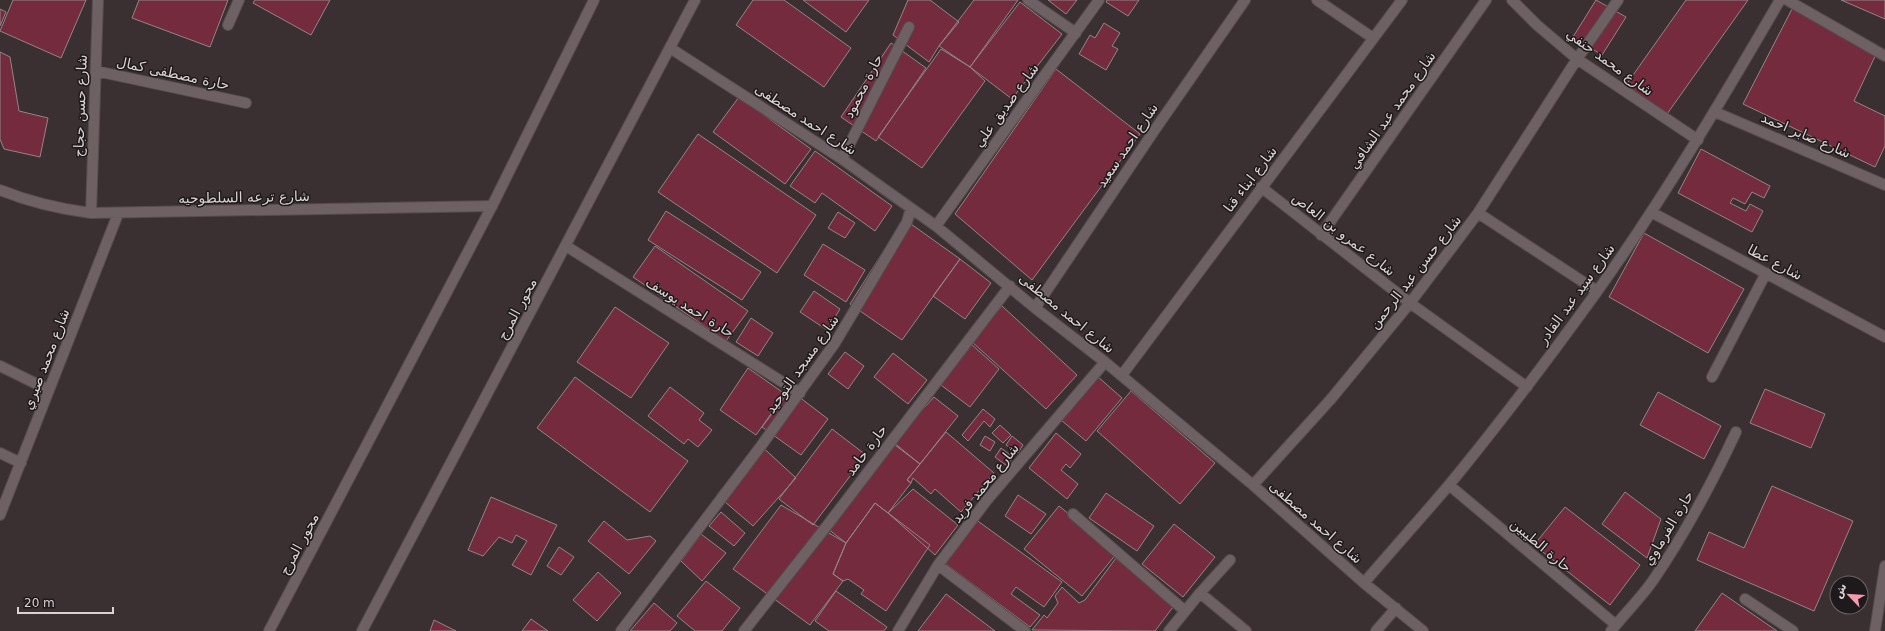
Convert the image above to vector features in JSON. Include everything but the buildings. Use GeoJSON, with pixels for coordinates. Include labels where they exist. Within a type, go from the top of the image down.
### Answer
{"type":"FeatureCollection","features":[{"type":"Feature","properties":{"kind":"street","name":"شارع حسن حجاج"},"geometry":{"type":"LineString","coordinates":[[91,213],[98,0]]}},
{"type":"Feature","properties":{"kind":"street"},"geometry":{"type":"LineString","coordinates":[[228,25],[239,0]]}},
{"type":"Feature","properties":{"kind":"street","name":"محور المرج"},"geometry":{"type":"LineString","coordinates":[[269,631],[492,206],[594,0]]}},
{"type":"Feature","properties":{"kind":"street","name":"محور المرج"},"geometry":{"type":"LineString","coordinates":[[362,631],[695,0]]}},
{"type":"Feature","properties":{"kind":"street"},"geometry":{"type":"LineString","coordinates":[[1028,0],[1076,33]]}},
{"type":"Feature","properties":{"kind":"street","name":"شارع صديق علي"},"geometry":{"type":"LineString","coordinates":[[936,226],[1099,0]]}},
{"type":"Feature","properties":{"kind":"street","name":"شارع احمد سعيد"},"geometry":{"type":"LineString","coordinates":[[1035,308],[1154,131],[1245,0]]}},
{"type":"Feature","properties":{"kind":"street"},"geometry":{"type":"LineString","coordinates":[[1317,0],[1373,38]]}},
{"type":"Feature","properties":{"kind":"street","name":"شارع ابناء قنا"},"geometry":{"type":"LineString","coordinates":[[1122,376],[1261,187],[1402,0]]}},
{"type":"Feature","properties":{"kind":"street","name":"شارع محمد عبد الشافي"},"geometry":{"type":"LineString","coordinates":[[1321,235],[1486,0]]}},
{"type":"Feature","properties":{"kind":"street","name":"شارع محمد حنفي"},"geometry":{"type":"LineString","coordinates":[[1512,0],[1537,25],[1577,59],[1698,140]]}},
{"type":"Feature","properties":{"kind":"street","name":"شارع حسن عبد الرحمن"},"geometry":{"type":"LineString","coordinates":[[1253,486],[1331,399],[1410,304],[1478,213],[1577,59],[1618,0]]}},
{"type":"Feature","properties":{"kind":"street","name":"شارع سيد عبد القادر"},"geometry":{"type":"LineString","coordinates":[[1364,583],[1449,485],[1527,387],[1597,292],[1698,140],[1780,0]]}},
{"type":"Feature","properties":{"kind":"street"},"geometry":{"type":"LineString","coordinates":[[1787,0],[1885,56]]}},
{"type":"Feature","properties":{"kind":"street","name":"حارة محمود"},"geometry":{"type":"LineString","coordinates":[[842,158],[909,27]]}},
{"type":"Feature","properties":{"kind":"street","name":"شارع احمد مصطفى"},"geometry":{"type":"LineString","coordinates":[[670,48],[842,158],[936,226],[1035,308],[1122,376],[1253,486],[1364,583],[1423,631]]}},
{"type":"Feature","properties":{"kind":"street","name":"حارة مصطفى كمال"},"geometry":{"type":"LineString","coordinates":[[96,71],[246,103]]}},
{"type":"Feature","properties":{"kind":"street","name":"شارع صابر احمد"},"geometry":{"type":"LineString","coordinates":[[1715,112],[1885,185]]}},
{"type":"Feature","properties":{"kind":"street","name":"شارع عمرو بن العاص"},"geometry":{"type":"LineString","coordinates":[[1261,187],[1410,304],[1527,387]]}},
{"type":"Feature","properties":{"kind":"street","name":"شارع ترعه السلطوحيه"},"geometry":{"type":"LineString","coordinates":[[0,190],[22,199],[56,208],[91,213],[118,214],[492,206]]}},
{"type":"Feature","properties":{"kind":"street","name":"شارع مسجد التوحيد"},"geometry":{"type":"LineString","coordinates":[[621,631],[800,393],[835,344],[907,222],[911,208]]}},
{"type":"Feature","properties":{"kind":"street","name":"شارع عطا"},"geometry":{"type":"LineString","coordinates":[[1651,212],[1885,337]]}},
{"type":"Feature","properties":{"kind":"street"},"geometry":{"type":"LineString","coordinates":[[1478,213],[1597,292]]}},
{"type":"Feature","properties":{"kind":"street","name":"شارع محمد صبري"},"geometry":{"type":"LineString","coordinates":[[0,515],[118,214]]}},
{"type":"Feature","properties":{"kind":"street","name":"حارة احمد يوسف"},"geometry":{"type":"LineString","coordinates":[[566,246],[800,393]]}},
{"type":"Feature","properties":{"kind":"street"},"geometry":{"type":"LineString","coordinates":[[1712,378],[1766,273]]}},
{"type":"Feature","properties":{"kind":"street","name":"حارة حامد"},"geometry":{"type":"LineString","coordinates":[[744,631],[826,528],[1010,286]]}},
{"type":"Feature","properties":{"kind":"street","name":"شارع محمد فريد"},"geometry":{"type":"LineString","coordinates":[[898,631],[938,565],[987,500],[1105,362]]}},
{"type":"Feature","properties":{"kind":"street"},"geometry":{"type":"LineString","coordinates":[[0,366],[49,390]]}},
{"type":"Feature","properties":{"kind":"street","name":"حارة الفرماوي"},"geometry":{"type":"LineString","coordinates":[[1614,628],[1654,580],[1684,532],[1712,483],[1736,432]]}},
{"type":"Feature","properties":{"kind":"street"},"geometry":{"type":"LineString","coordinates":[[0,454],[21,463]]}},
{"type":"Feature","properties":{"kind":"street","name":"حارة الطيبين"},"geometry":{"type":"LineString","coordinates":[[1449,485],[1614,628]]}},
{"type":"Feature","properties":{"kind":"street"},"geometry":{"type":"LineString","coordinates":[[1073,514],[1185,610]]}},
{"type":"Feature","properties":{"kind":"street"},"geometry":{"type":"LineString","coordinates":[[1168,631],[1230,560]]}},
{"type":"Feature","properties":{"kind":"street"},"geometry":{"type":"LineString","coordinates":[[938,565],[1025,631]]}},
{"type":"Feature","properties":{"kind":"street"},"geometry":{"type":"LineString","coordinates":[[1875,631],[1885,566]]}},
{"type":"Feature","properties":{"kind":"street"},"geometry":{"type":"LineString","coordinates":[[1200,593],[1246,631]]}},
{"type":"Feature","properties":{"kind":"street"},"geometry":{"type":"LineString","coordinates":[[1745,599],[1794,631]]}},
{"type":"Feature","properties":{"kind":"street"},"geometry":{"type":"LineString","coordinates":[[1376,631],[1396,608]]}}]}
